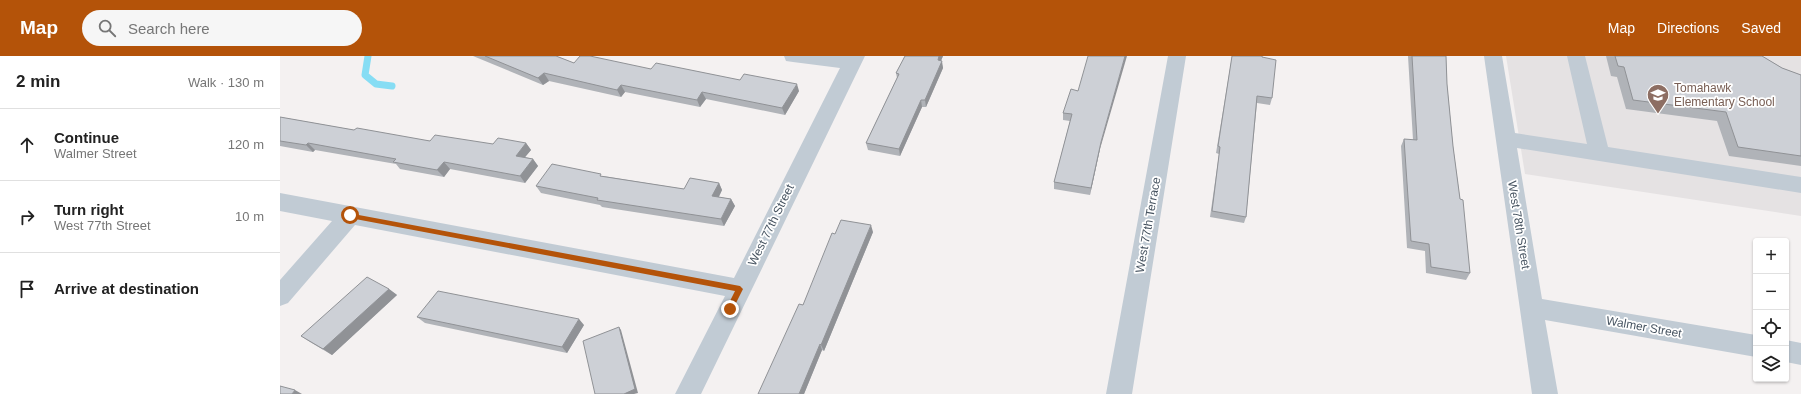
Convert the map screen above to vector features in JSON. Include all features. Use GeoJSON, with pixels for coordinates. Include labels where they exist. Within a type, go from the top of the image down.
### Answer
{"type":"FeatureCollection","features":[{"type":"Feature","properties":{"kind":"street"},"geometry":{"type":"LineString","coordinates":[[793,56],[854,60]]}},
{"type":"Feature","properties":{"kind":"street","name":"West 77th Terrace"},"geometry":{"type":"LineString","coordinates":[[1119,394],[1176,56]]}},
{"type":"Feature","properties":{"kind":"street","name":"West 78th Street"},"geometry":{"type":"LineString","coordinates":[[1494,56],[1545,394]]}},
{"type":"Feature","properties":{"kind":"street"},"geometry":{"type":"LineString","coordinates":[[1576,56],[1599,153]]}},
{"type":"Feature","properties":{"kind":"street","name":"West 77th Street"},"geometry":{"type":"LineString","coordinates":[[688,394],[854,60]]}},
{"type":"Feature","properties":{"kind":"street"},"geometry":{"type":"LineString","coordinates":[[1506,139],[1801,185]]}},
{"type":"Feature","properties":{"kind":"street"},"geometry":{"type":"LineString","coordinates":[[280,202],[740,289]]}},
{"type":"Feature","properties":{"kind":"street"},"geometry":{"type":"LineString","coordinates":[[280,296],[350,215]]}},
{"type":"Feature","properties":{"kind":"street","name":"Walmer Street"},"geometry":{"type":"LineString","coordinates":[[1532,307],[1753,345]]}},
{"type":"Feature","properties":{"kind":"street"},"geometry":{"type":"LineString","coordinates":[[1789,352],[1801,354]]}},
{"type":"Feature","properties":{"kind":"shaded area","name":"Tomahawk Elementary School"},"geometry":{"type":"Polygon","coordinates":[[[1506,56],[1801,56],[1801,216],[1525,174],[1506,56]]]}},
{"type":"Feature","properties":{"kind":"building"},"geometry":{"type":"Polygon","coordinates":[[[485,56],[556,56],[574,63],[580,56],[590,56],[651,69],[656,63],[740,80],[744,74],[797,84],[782,108],[702,92],[697,100],[621,85],[617,90],[544,73],[538,78],[485,56]]]}},
{"type":"Feature","properties":{"kind":"building"},"geometry":{"type":"Polygon","coordinates":[[[905,56],[939,56],[938,60],[942,61],[925,100],[921,100],[899,149],[866,143],[899,74],[896,73],[905,56]]]}},
{"type":"Feature","properties":{"kind":"building"},"geometry":{"type":"Polygon","coordinates":[[[1088,56],[1125,56],[1101,142],[1091,188],[1054,182],[1072,114],[1063,113],[1071,89],[1078,91],[1088,56]]]}},
{"type":"Feature","properties":{"kind":"building"},"geometry":{"type":"Polygon","coordinates":[[[1232,56],[1262,56],[1276,60],[1272,98],[1257,96],[1246,217],[1212,211],[1220,147],[1218,146],[1232,56]]]}},
{"type":"Feature","properties":{"kind":"building"},"geometry":{"type":"Polygon","coordinates":[[[1412,56],[1446,56],[1453,146],[1460,199],[1463,200],[1470,273],[1431,267],[1429,244],[1411,241],[1404,139],[1417,140],[1412,56]]]}},
{"type":"Feature","properties":{"kind":"building"},"geometry":{"type":"Polygon","coordinates":[[[1615,56],[1762,56],[1782,68],[1801,75],[1801,156],[1738,147],[1726,112],[1633,100],[1624,67],[1618,66],[1615,56]]]}},
{"type":"Feature","properties":{"kind":"building"},"geometry":{"type":"Polygon","coordinates":[[[280,117],[354,130],[357,128],[430,141],[435,135],[493,144],[498,138],[526,143],[516,156],[533,159],[520,176],[444,162],[437,170],[393,162],[396,159],[308,143],[306,145],[280,141],[280,117]]]}},
{"type":"Feature","properties":{"kind":"building"},"geometry":{"type":"Polygon","coordinates":[[[552,164],[601,174],[600,176],[684,189],[690,178],[719,183],[712,196],[731,199],[721,219],[597,200],[598,198],[536,186],[552,164]]]}},
{"type":"Feature","properties":{"kind":"building"},"geometry":{"type":"Polygon","coordinates":[[[841,220],[871,225],[799,394],[758,394],[799,304],[803,305],[832,233],[835,234],[841,220]]]}},
{"type":"Feature","properties":{"kind":"building"},"geometry":{"type":"Polygon","coordinates":[[[367,277],[389,289],[323,349],[301,336],[367,277]]]}},
{"type":"Feature","properties":{"kind":"building"},"geometry":{"type":"Polygon","coordinates":[[[438,291],[579,319],[562,347],[417,317],[438,291]]]}},
{"type":"Feature","properties":{"kind":"building"},"geometry":{"type":"Polygon","coordinates":[[[619,327],[635,389],[624,394],[595,394],[583,341],[619,327]]]}},
{"type":"Feature","properties":{"kind":"building"},"geometry":{"type":"Polygon","coordinates":[[[280,386],[295,390],[292,394],[280,394],[280,386]]]}},
{"type":"Feature","properties":{"kind":"waterway"},"geometry":{"type":"LineString","coordinates":[[368,56],[365,75],[376,84],[392,86]]}},
{"type":"Feature","properties":{"kind":"place","name":"Tomahawk Elementary School"},"geometry":{"type":"Point","coordinates":[1658,114]}},
{"type":"Feature","properties":{"kind":"route"},"geometry":{"type":"LineString","coordinates":[[350,215],[740,289],[730,309]]}}]}
